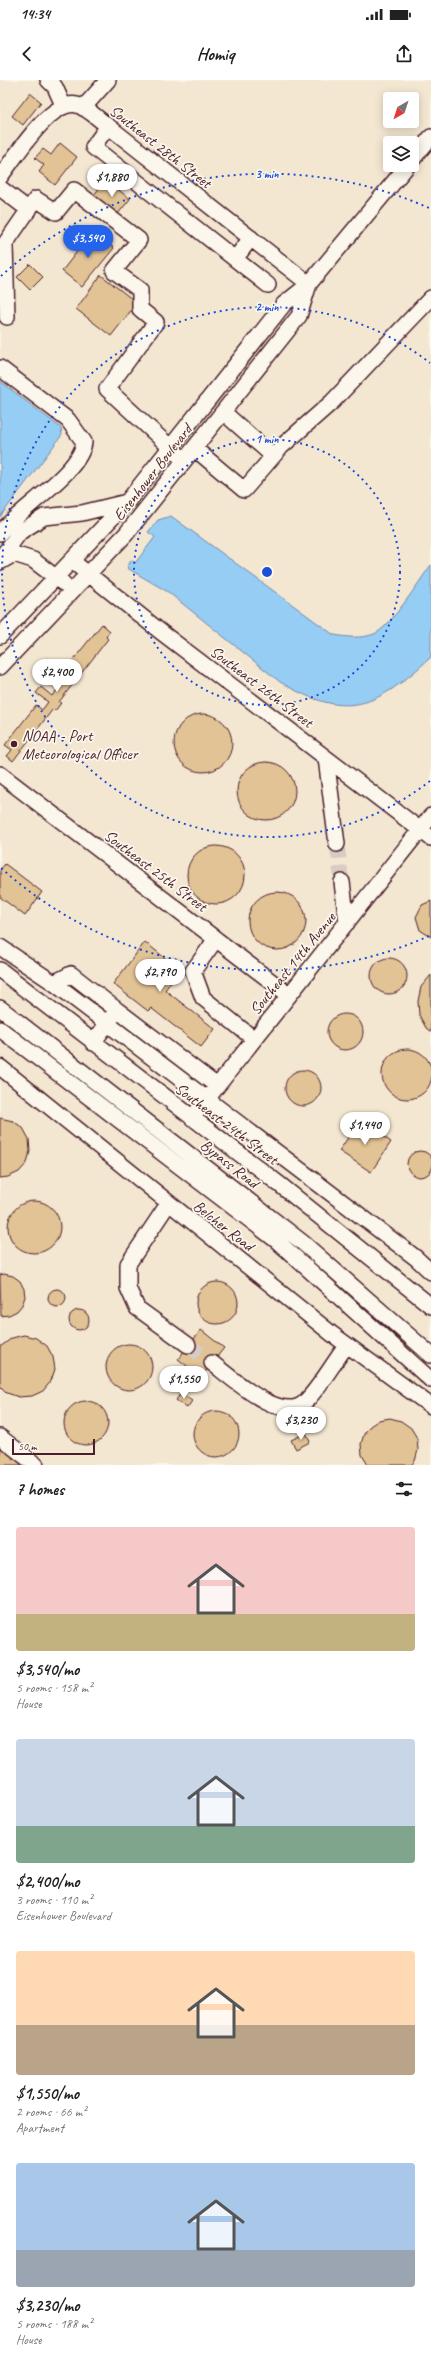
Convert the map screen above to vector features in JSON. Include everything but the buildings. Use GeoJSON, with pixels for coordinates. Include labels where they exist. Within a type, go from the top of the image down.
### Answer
{"type":"FeatureCollection","features":[{"type":"Feature","properties":{"kind":"street"},"geometry":{"type":"LineString","coordinates":[[0,177],[43,121],[63,105],[55,87],[48,80]]}},
{"type":"Feature","properties":{"kind":"street"},"geometry":{"type":"LineString","coordinates":[[82,108],[108,80]]}},
{"type":"Feature","properties":{"kind":"street","name":"Southeast 28th Street"},"geometry":{"type":"LineString","coordinates":[[63,105],[77,105],[108,126],[309,284]]}},
{"type":"Feature","properties":{"kind":"street"},"geometry":{"type":"LineString","coordinates":[[108,126],[93,148],[268,285]]}},
{"type":"Feature","properties":{"kind":"street"},"geometry":{"type":"LineString","coordinates":[[419,152],[431,137]]}},
{"type":"Feature","properties":{"kind":"street","name":"Eisenhower Boulevard"},"geometry":{"type":"LineString","coordinates":[[0,636],[127,502],[284,304],[309,284],[402,172]]}},
{"type":"Feature","properties":{"kind":"street"},"geometry":{"type":"LineString","coordinates":[[0,188],[29,210]]}},
{"type":"Feature","properties":{"kind":"street"},"geometry":{"type":"LineString","coordinates":[[7,317],[5,244],[36,199],[56,212],[74,190],[138,240],[114,271],[140,290],[140,309],[156,322],[106,388],[184,460]]}},
{"type":"Feature","properties":{"kind":"street"},"geometry":{"type":"LineString","coordinates":[[235,259],[251,238]]}},
{"type":"Feature","properties":{"kind":"street","name":"Eisenhower Boulevard"},"geometry":{"type":"LineString","coordinates":[[0,667],[89,576],[126,534],[299,316],[309,284]]}},
{"type":"Feature","properties":{"kind":"street"},"geometry":{"type":"LineString","coordinates":[[194,448],[244,490],[273,456],[332,402],[431,298]]}},
{"type":"Feature","properties":{"kind":"street"},"geometry":{"type":"LineString","coordinates":[[0,368],[68,420],[84,442],[83,451],[57,482],[0,533]]}},
{"type":"Feature","properties":{"kind":"street"},"geometry":{"type":"LineString","coordinates":[[223,412],[273,456]]}},
{"type":"Feature","properties":{"kind":"street"},"geometry":{"type":"LineString","coordinates":[[0,561],[20,532],[44,517],[82,514],[127,502]]}},
{"type":"Feature","properties":{"kind":"street"},"geometry":{"type":"LineString","coordinates":[[0,561],[14,554],[33,560],[57,577],[73,592]]}},
{"type":"Feature","properties":{"kind":"street","name":"Southeast 26th Street"},"geometry":{"type":"LineString","coordinates":[[72,561],[89,576],[426,834]]}},
{"type":"Feature","properties":{"kind":"street"},"geometry":{"type":"LineString","coordinates":[[326,758],[337,844]]}},
{"type":"Feature","properties":{"kind":"street","name":"Southeast 25th Street"},"geometry":{"type":"LineString","coordinates":[[0,774],[289,995]]}},
{"type":"Feature","properties":{"kind":"street","name":"Southeast 14th Avenue"},"geometry":{"type":"LineString","coordinates":[[192,1118],[348,922],[426,834],[431,816]]}},
{"type":"Feature","properties":{"kind":"street"},"geometry":{"type":"LineString","coordinates":[[342,882],[348,922]]}},
{"type":"Feature","properties":{"kind":"street"},"geometry":{"type":"LineString","coordinates":[[216,939],[193,971],[203,998],[254,1039]]}},
{"type":"Feature","properties":{"kind":"street","name":"Southeast 24th Street"},"geometry":{"type":"LineString","coordinates":[[2,948],[54,983],[108,1023],[416,1258],[431,1272]]}},
{"type":"Feature","properties":{"kind":"street","name":"Southeast 24th Street"},"geometry":{"type":"LineString","coordinates":[[0,970],[278,1184],[431,1306]]}},
{"type":"Feature","properties":{"kind":"street"},"geometry":{"type":"LineString","coordinates":[[54,983],[71,974],[217,1086]]}},
{"type":"Feature","properties":{"kind":"street","name":"Bypass Road"},"geometry":{"type":"LineString","coordinates":[[0,1008],[302,1242],[431,1355]]}},
{"type":"Feature","properties":{"kind":"street"},"geometry":{"type":"LineString","coordinates":[[93,1043],[117,1010]]}},
{"type":"Feature","properties":{"kind":"street"},"geometry":{"type":"LineString","coordinates":[[0,1029],[276,1240],[431,1380]]}},
{"type":"Feature","properties":{"kind":"street","name":"Belcher Road"},"geometry":{"type":"LineString","coordinates":[[0,1067],[168,1204],[347,1345],[431,1406]]}},
{"type":"Feature","properties":{"kind":"street"},"geometry":{"type":"LineString","coordinates":[[278,1184],[294,1165]]}},
{"type":"Feature","properties":{"kind":"street"},"geometry":{"type":"LineString","coordinates":[[168,1204],[128,1264],[128,1288],[137,1308],[188,1345]]}},
{"type":"Feature","properties":{"kind":"street"},"geometry":{"type":"LineString","coordinates":[[416,1293],[431,1298]]}},
{"type":"Feature","properties":{"kind":"street"},"geometry":{"type":"LineString","coordinates":[[212,1363],[268,1404],[286,1409],[304,1403],[347,1345]]}},
{"type":"Feature","properties":{"kind":"street"},"geometry":{"type":"LineString","coordinates":[[0,1437],[36,1465]]}},
{"type":"Feature","properties":{"kind":"shaded area"},"geometry":{"type":"Polygon","coordinates":[[[0,80],[431,80],[431,1465],[0,1465],[0,517],[62,435],[61,428],[0,381],[0,80]]]}},
{"type":"Feature","properties":{"kind":"water"},"geometry":{"type":"Polygon","coordinates":[[[0,381],[61,428],[62,435],[0,517],[0,381]]]}},
{"type":"Feature","properties":{"kind":"water"},"geometry":{"type":"Polygon","coordinates":[[[171,516],[334,635],[364,637],[381,630],[396,614],[431,565],[431,657],[394,688],[361,703],[343,705],[325,702],[304,694],[280,682],[168,592],[127,568],[131,560],[135,563],[155,537],[148,532],[158,520],[171,516]]]}},
{"type":"Feature","properties":{"kind":"tunnel"},"geometry":{"type":"LineString","coordinates":[[337,844],[342,882]]}},
{"type":"Feature","properties":{"kind":"tunnel"},"geometry":{"type":"LineString","coordinates":[[188,1345],[212,1363]]}},
{"type":"Feature","properties":{"kind":"place","name":"NOAA - Port Meteorological Officer"},"geometry":{"type":"Point","coordinates":[14,744]}}]}
